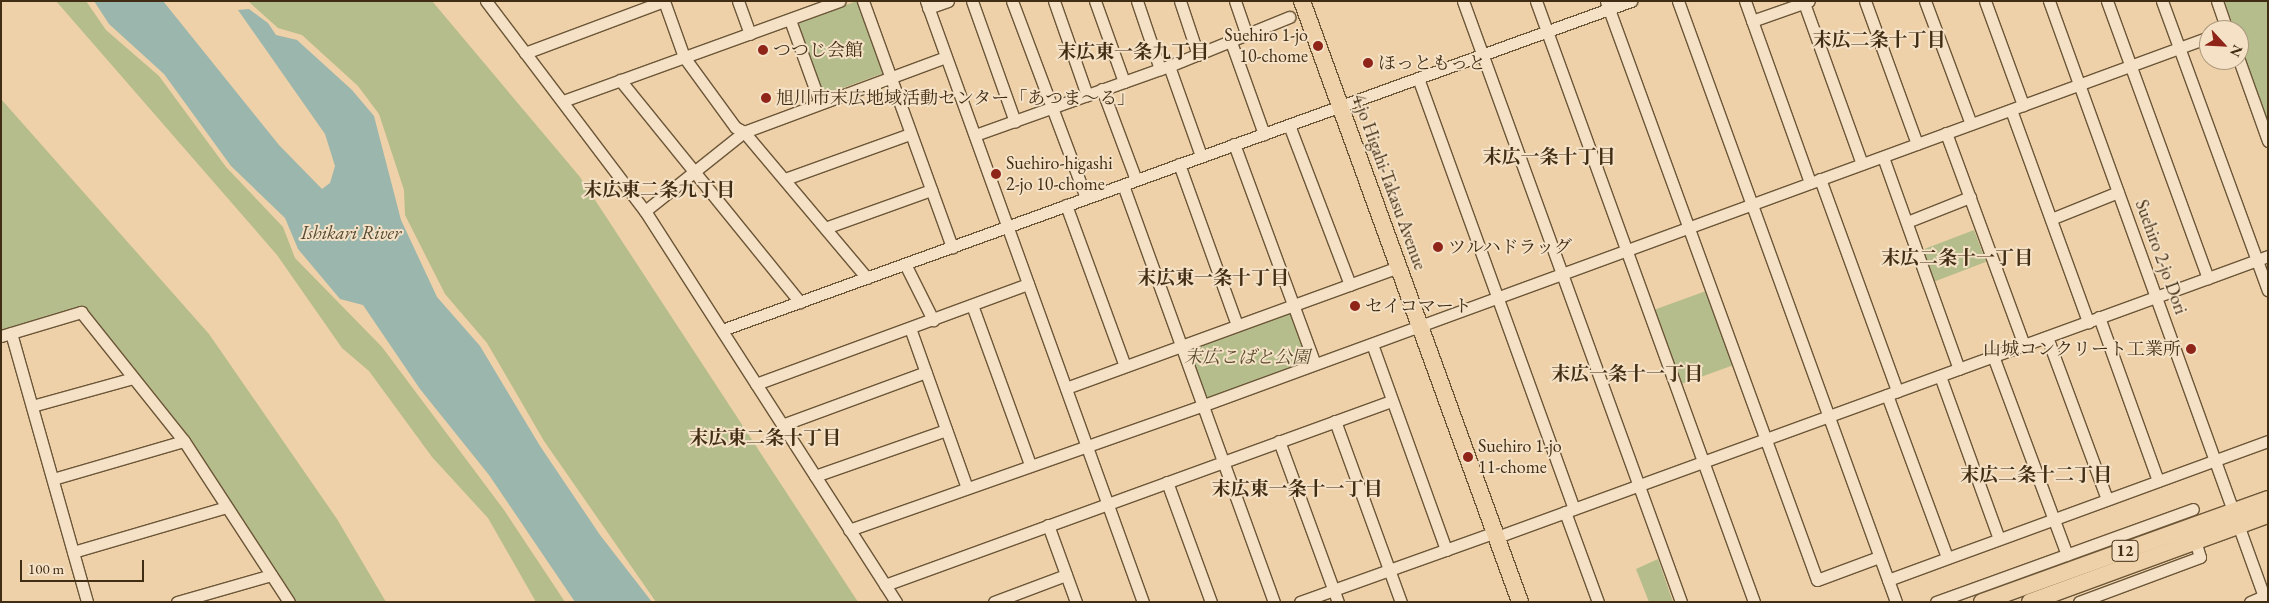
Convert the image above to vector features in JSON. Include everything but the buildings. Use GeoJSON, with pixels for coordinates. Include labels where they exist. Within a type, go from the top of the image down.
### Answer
{"type":"FeatureCollection","features":[{"type":"Feature","properties":{"kind":"highway","name":"4-jo Higahi-Takasu Avenue"},"geometry":{"type":"LineString","coordinates":[[1302,1],[1520,602]]}},
{"type":"Feature","properties":{"kind":"highway","name":"12"},"geometry":{"type":"LineString","coordinates":[[2030,602],[2195,542],[2268,499]]}},
{"type":"Feature","properties":{"kind":"highway","name":"12"},"geometry":{"type":"LineString","coordinates":[[1982,602],[2159,530],[2268,515]]}},
{"type":"Feature","properties":{"kind":"street"},"geometry":{"type":"LineString","coordinates":[[526,53],[664,1],[684,57],[735,126],[744,132],[785,179],[867,278]]}},
{"type":"Feature","properties":{"kind":"street"},"geometry":{"type":"LineString","coordinates":[[738,1],[750,34]]}},
{"type":"Feature","properties":{"kind":"street"},"geometry":{"type":"LineString","coordinates":[[563,101],[840,1]]}},
{"type":"Feature","properties":{"kind":"street"},"geometry":{"type":"LineString","coordinates":[[863,1],[952,247]]}},
{"type":"Feature","properties":{"kind":"street"},"geometry":{"type":"LineString","coordinates":[[948,1],[927,5],[1143,602]]}},
{"type":"Feature","properties":{"kind":"street"},"geometry":{"type":"LineString","coordinates":[[972,1],[1015,122]]}},
{"type":"Feature","properties":{"kind":"street"},"geometry":{"type":"LineString","coordinates":[[1012,1],[1086,198]]}},
{"type":"Feature","properties":{"kind":"street"},"geometry":{"type":"LineString","coordinates":[[1054,1],[1087,95]]}},
{"type":"Feature","properties":{"kind":"street"},"geometry":{"type":"LineString","coordinates":[[1096,1],[1124,82]]}},
{"type":"Feature","properties":{"kind":"street"},"geometry":{"type":"LineString","coordinates":[[1137,1],[1202,156]]}},
{"type":"Feature","properties":{"kind":"street"},"geometry":{"type":"LineString","coordinates":[[1180,1],[1198,55]]}},
{"type":"Feature","properties":{"kind":"street"},"geometry":{"type":"LineString","coordinates":[[1235,1],[1246,33]]}},
{"type":"Feature","properties":{"kind":"street"},"geometry":{"type":"LineString","coordinates":[[1463,1],[1681,602]]}},
{"type":"Feature","properties":{"kind":"street"},"geometry":{"type":"LineString","coordinates":[[1536,1],[1754,602]]}},
{"type":"Feature","properties":{"kind":"street"},"geometry":{"type":"LineString","coordinates":[[722,330],[1546,32],[1607,5],[1631,1]]}},
{"type":"Feature","properties":{"kind":"street"},"geometry":{"type":"LineString","coordinates":[[1678,1],[1896,602]]}},
{"type":"Feature","properties":{"kind":"street"},"geometry":{"type":"LineString","coordinates":[[1745,1],[1815,181],[1892,393],[1947,558]]}},
{"type":"Feature","properties":{"kind":"street"},"geometry":{"type":"LineString","coordinates":[[1865,1],[1917,144]]}},
{"type":"Feature","properties":{"kind":"street"},"geometry":{"type":"LineString","coordinates":[[1925,1],[1970,124]]}},
{"type":"Feature","properties":{"kind":"street"},"geometry":{"type":"LineString","coordinates":[[1985,1],[2023,105]]}},
{"type":"Feature","properties":{"kind":"street","name":"Suehiro 2-jo Dori"},"geometry":{"type":"LineString","coordinates":[[2049,1],[2265,599]]}},
{"type":"Feature","properties":{"kind":"street"},"geometry":{"type":"LineString","coordinates":[[2107,1],[2208,278]]}},
{"type":"Feature","properties":{"kind":"street"},"geometry":{"type":"LineString","coordinates":[[2162,1],[2262,258],[2268,290]]}},
{"type":"Feature","properties":{"kind":"street"},"geometry":{"type":"LineString","coordinates":[[2217,1],[2224,20]]}},
{"type":"Feature","properties":{"kind":"street"},"geometry":{"type":"LineString","coordinates":[[489,2],[645,211],[896,602]]}},
{"type":"Feature","properties":{"kind":"street"},"geometry":{"type":"LineString","coordinates":[[1752,21],[1806,2],[1862,164]]}},
{"type":"Feature","properties":{"kind":"street"},"geometry":{"type":"LineString","coordinates":[[1607,5],[1817,580],[1880,557]]}},
{"type":"Feature","properties":{"kind":"street"},"geometry":{"type":"LineString","coordinates":[[975,135],[1198,55],[1231,42],[1246,33],[1289,17]]}},
{"type":"Feature","properties":{"kind":"street"},"geometry":{"type":"LineString","coordinates":[[790,20],[820,103]]}},
{"type":"Feature","properties":{"kind":"street"},"geometry":{"type":"LineString","coordinates":[[850,530],[1030,464],[1088,446],[1204,405],[1497,296],[1626,251],[2199,41]]}},
{"type":"Feature","properties":{"kind":"street"},"geometry":{"type":"LineString","coordinates":[[1231,42],[1264,134]]}},
{"type":"Feature","properties":{"kind":"street"},"geometry":{"type":"LineString","coordinates":[[645,211],[744,132],[946,57]]}},
{"type":"Feature","properties":{"kind":"street"},"geometry":{"type":"LineString","coordinates":[[2242,70],[2268,141]]}},
{"type":"Feature","properties":{"kind":"street"},"geometry":{"type":"LineString","coordinates":[[1418,78],[1497,296],[1570,510],[1598,602]]}},
{"type":"Feature","properties":{"kind":"street"},"geometry":{"type":"LineString","coordinates":[[620,80],[800,302]]}},
{"type":"Feature","properties":{"kind":"street"},"geometry":{"type":"LineString","coordinates":[[1102,90],[1136,180]]}},
{"type":"Feature","properties":{"kind":"street"},"geometry":{"type":"LineString","coordinates":[[2010,110],[2088,322]]}},
{"type":"Feature","properties":{"kind":"street"},"geometry":{"type":"LineString","coordinates":[[1289,125],[1350,285]]}},
{"type":"Feature","properties":{"kind":"street"},"geometry":{"type":"LineString","coordinates":[[1946,133],[2024,345]]}},
{"type":"Feature","properties":{"kind":"street"},"geometry":{"type":"LineString","coordinates":[[785,179],[910,134]]}},
{"type":"Feature","properties":{"kind":"street"},"geometry":{"type":"LineString","coordinates":[[1234,144],[1316,364]]}},
{"type":"Feature","properties":{"kind":"street"},"geometry":{"type":"LineString","coordinates":[[1882,157],[1959,369]]}},
{"type":"Feature","properties":{"kind":"street"},"geometry":{"type":"LineString","coordinates":[[1179,164],[1237,325]]}},
{"type":"Feature","properties":{"kind":"street"},"geometry":{"type":"LineString","coordinates":[[1123,184],[1274,602]]}},
{"type":"Feature","properties":{"kind":"street"},"geometry":{"type":"LineString","coordinates":[[825,228],[930,190]]}},
{"type":"Feature","properties":{"kind":"street"},"geometry":{"type":"LineString","coordinates":[[2051,219],[2118,192]]}},
{"type":"Feature","properties":{"kind":"street"},"geometry":{"type":"LineString","coordinates":[[1906,222],[1970,197]]}},
{"type":"Feature","properties":{"kind":"street"},"geometry":{"type":"LineString","coordinates":[[1066,205],[1125,366]]}},
{"type":"Feature","properties":{"kind":"street"},"geometry":{"type":"LineString","coordinates":[[1300,602],[1446,550],[1639,486],[2262,258]]}},
{"type":"Feature","properties":{"kind":"street"},"geometry":{"type":"LineString","coordinates":[[905,264],[933,320]]}},
{"type":"Feature","properties":{"kind":"street"},"geometry":{"type":"LineString","coordinates":[[1066,388],[1398,266]]}},
{"type":"Feature","properties":{"kind":"street"},"geometry":{"type":"LineString","coordinates":[[756,384],[1028,284]]}},
{"type":"Feature","properties":{"kind":"street"},"geometry":{"type":"LineString","coordinates":[[972,305],[1030,464]]}},
{"type":"Feature","properties":{"kind":"street"},"geometry":{"type":"LineString","coordinates":[[87,602],[32,406],[6,334],[82,312],[184,441],[288,602]]}},
{"type":"Feature","properties":{"kind":"street"},"geometry":{"type":"LineString","coordinates":[[2099,317],[2158,481]]}},
{"type":"Feature","properties":{"kind":"street"},"geometry":{"type":"LineString","coordinates":[[910,328],[967,488]]}},
{"type":"Feature","properties":{"kind":"street"},"geometry":{"type":"LineString","coordinates":[[2047,337],[2107,500]]}},
{"type":"Feature","properties":{"kind":"street"},"geometry":{"type":"LineString","coordinates":[[1372,344],[1446,550]]}},
{"type":"Feature","properties":{"kind":"street"},"geometry":{"type":"LineString","coordinates":[[1993,356],[2067,555]]}},
{"type":"Feature","properties":{"kind":"street"},"geometry":{"type":"LineString","coordinates":[[782,425],[926,372]]}},
{"type":"Feature","properties":{"kind":"street"},"geometry":{"type":"LineString","coordinates":[[1940,376],[1999,539]]}},
{"type":"Feature","properties":{"kind":"street"},"geometry":{"type":"LineString","coordinates":[[32,406],[133,378]]}},
{"type":"Feature","properties":{"kind":"street"},"geometry":{"type":"LineString","coordinates":[[885,585],[1391,401]]}},
{"type":"Feature","properties":{"kind":"street"},"geometry":{"type":"LineString","coordinates":[[1335,421],[1401,602]]}},
{"type":"Feature","properties":{"kind":"street"},"geometry":{"type":"LineString","coordinates":[[815,476],[946,430]]}},
{"type":"Feature","properties":{"kind":"street"},"geometry":{"type":"LineString","coordinates":[[53,479],[184,441]]}},
{"type":"Feature","properties":{"kind":"street"},"geometry":{"type":"LineString","coordinates":[[1279,441],[1338,602]]}},
{"type":"Feature","properties":{"kind":"street"},"geometry":{"type":"LineString","coordinates":[[1888,580],[2268,441]]}},
{"type":"Feature","properties":{"kind":"street"},"geometry":{"type":"LineString","coordinates":[[1167,482],[1210,602]]}},
{"type":"Feature","properties":{"kind":"street"},"geometry":{"type":"LineString","coordinates":[[73,552],[227,507]]}},
{"type":"Feature","properties":{"kind":"street"},"geometry":{"type":"LineString","coordinates":[[1936,602],[1955,598],[2067,555],[2159,530],[2193,509]]}},
{"type":"Feature","properties":{"kind":"street"},"geometry":{"type":"LineString","coordinates":[[1048,525],[1076,602]]}},
{"type":"Feature","properties":{"kind":"street"},"geometry":{"type":"LineString","coordinates":[[2079,602],[2200,557],[2195,542]]}},
{"type":"Feature","properties":{"kind":"street"},"geometry":{"type":"LineString","coordinates":[[177,602],[271,575]]}},
{"type":"Feature","properties":{"kind":"street"},"geometry":{"type":"LineString","coordinates":[[994,602],[1066,575]]}},
{"type":"Feature","properties":{"kind":"street"},"geometry":{"type":"LineString","coordinates":[[2250,602],[2265,599]]}},
{"type":"Feature","properties":{"kind":"green space"},"geometry":{"type":"Polygon","coordinates":[[[56,1],[86,1],[106,30],[159,76],[226,167],[283,227],[295,258],[382,347],[504,510],[565,602],[536,602],[488,518],[432,457],[369,371],[342,348],[277,255],[56,1]]]}},
{"type":"Feature","properties":{"kind":"green space"},"geometry":{"type":"Polygon","coordinates":[[[248,1],[432,1],[580,177],[858,602],[656,602],[544,441],[487,343],[445,294],[405,215],[404,190],[379,114],[358,86],[302,35],[278,28],[248,1]]]}},
{"type":"Feature","properties":{"kind":"green space"},"geometry":{"type":"Polygon","coordinates":[[[857,1],[883,73],[822,96],[796,23],[857,1]]]}},
{"type":"Feature","properties":{"kind":"green space"},"geometry":{"type":"Polygon","coordinates":[[[2224,1],[2268,1],[2268,122],[2249,70],[2249,20],[2231,20],[2224,1]]]}},
{"type":"Feature","properties":{"kind":"green space"},"geometry":{"type":"Polygon","coordinates":[[[1,99],[209,334],[337,519],[386,602],[289,602],[227,507],[82,313],[1,336],[1,99]]]}},
{"type":"Feature","properties":{"kind":"green space"},"geometry":{"type":"Polygon","coordinates":[[[1974,230],[1986,262],[1934,282],[1922,250],[1974,230]]]}},
{"type":"Feature","properties":{"kind":"green space"},"geometry":{"type":"Polygon","coordinates":[[[1706,291],[1733,365],[1681,384],[1654,310],[1706,291]]]}},
{"type":"Feature","properties":{"kind":"green space","name":"末広こばと公園"},"geometry":{"type":"Polygon","coordinates":[[[1292,312],[1310,362],[1206,400],[1188,350],[1292,312]]]}},
{"type":"Feature","properties":{"kind":"green space"},"geometry":{"type":"Polygon","coordinates":[[[1658,559],[1673,602],[1649,602],[1636,569],[1658,559]]]}},
{"type":"Feature","properties":{"kind":"water","name":"Ishikari River"},"geometry":{"type":"Polygon","coordinates":[[[94,1],[163,1],[279,145],[322,189],[330,183],[335,166],[325,134],[238,10],[249,9],[268,23],[276,35],[297,40],[352,90],[374,116],[401,220],[437,297],[480,346],[540,446],[600,535],[652,602],[575,602],[489,475],[420,389],[363,305],[340,299],[298,249],[285,218],[231,166],[164,74],[109,24],[94,1]]]}},
{"type":"Feature","properties":{"kind":"place","name":"Suehiro 1-jo 10-chome"},"geometry":{"type":"Point","coordinates":[1318,46]}},
{"type":"Feature","properties":{"kind":"place","name":"つつじ会館"},"geometry":{"type":"Point","coordinates":[763,50]}},
{"type":"Feature","properties":{"kind":"place","name":"ほっともっと"},"geometry":{"type":"Point","coordinates":[1368,63]}},
{"type":"Feature","properties":{"kind":"place","name":"旭川市末広地域活動センター「あつま〜る」"},"geometry":{"type":"Point","coordinates":[766,98]}},
{"type":"Feature","properties":{"kind":"place","name":"Suehiro-higashi 2-jo 10-chome"},"geometry":{"type":"Point","coordinates":[996,174]}},
{"type":"Feature","properties":{"kind":"place","name":"ツルハドラッグ"},"geometry":{"type":"Point","coordinates":[1438,247]}},
{"type":"Feature","properties":{"kind":"place","name":"セイコマート"},"geometry":{"type":"Point","coordinates":[1355,306]}},
{"type":"Feature","properties":{"kind":"place","name":"山城コンクリート工業所"},"geometry":{"type":"Point","coordinates":[2191,349]}},
{"type":"Feature","properties":{"kind":"place","name":"Suehiro 1-jo 11-chome"},"geometry":{"type":"Point","coordinates":[1468,457]}},
{"type":"Feature","properties":{"kind":"district","name":"末広二条十丁目"},"geometry":{"type":"Point","coordinates":[1879,40]}},
{"type":"Feature","properties":{"kind":"district","name":"末広東一条九丁目"},"geometry":{"type":"Point","coordinates":[1133,52]}},
{"type":"Feature","properties":{"kind":"district","name":"末広一条十丁目"},"geometry":{"type":"Point","coordinates":[1549,157]}},
{"type":"Feature","properties":{"kind":"district","name":"末広東二条九丁目"},"geometry":{"type":"Point","coordinates":[659,190]}},
{"type":"Feature","properties":{"kind":"district","name":"末広二条十一丁目"},"geometry":{"type":"Point","coordinates":[1957,258]}},
{"type":"Feature","properties":{"kind":"district","name":"末広東一条十丁目"},"geometry":{"type":"Point","coordinates":[1213,278]}},
{"type":"Feature","properties":{"kind":"district","name":"末広一条十一丁目"},"geometry":{"type":"Point","coordinates":[1627,374]}},
{"type":"Feature","properties":{"kind":"district","name":"末広東二条十丁目"},"geometry":{"type":"Point","coordinates":[765,438]}},
{"type":"Feature","properties":{"kind":"district","name":"末広二条十二丁目"},"geometry":{"type":"Point","coordinates":[2036,475]}},
{"type":"Feature","properties":{"kind":"district","name":"末広東一条十一丁目"},"geometry":{"type":"Point","coordinates":[1297,489]}}]}
